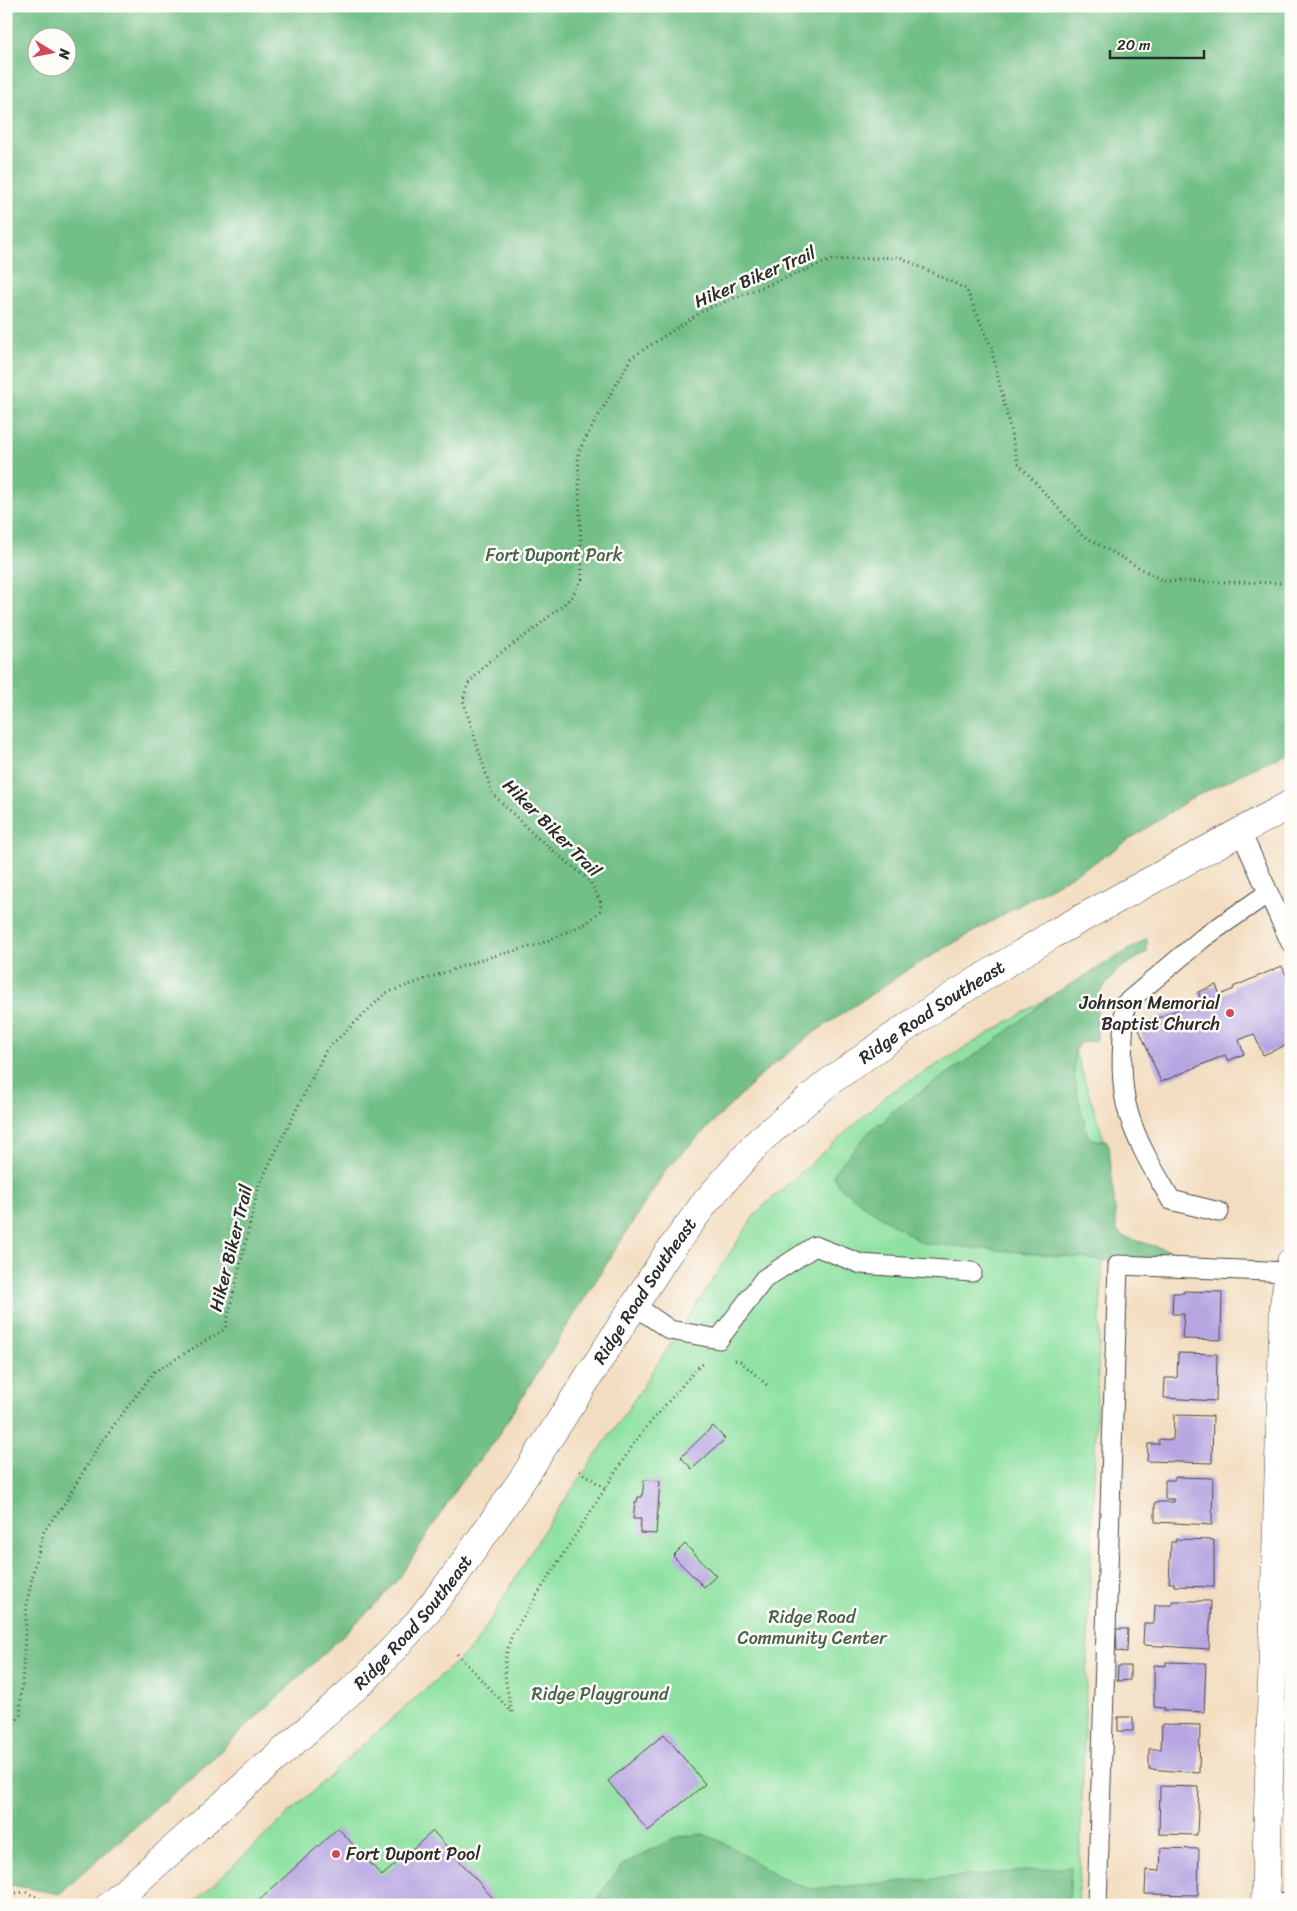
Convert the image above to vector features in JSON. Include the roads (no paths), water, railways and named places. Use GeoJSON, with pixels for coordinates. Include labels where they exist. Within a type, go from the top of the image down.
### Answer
{"type":"FeatureCollection","features":[{"type":"Feature","properties":{"kind":"main road","name":"Ridge Road Southeast"},"geometry":{"type":"LineString","coordinates":[[110,1905],[368,1676],[419,1621],[460,1569],[528,1472],[634,1305],[698,1211],[731,1171],[792,1111],[829,1082],[937,1006],[1053,934],[1240,830],[1291,804]]}},
{"type":"Feature","properties":{"kind":"main road"},"geometry":{"type":"LineString","coordinates":[[1266,1905],[1283,1314],[1289,1267]]}},
{"type":"Feature","properties":{"kind":"lane"},"geometry":{"type":"LineString","coordinates":[[1240,830],[1291,943]]}},
{"type":"Feature","properties":{"kind":"lane"},"geometry":{"type":"LineString","coordinates":[[1219,1212],[1171,1200],[1140,1145],[1128,1112],[1122,1065],[1125,1004],[1203,938],[1268,893]]}},
{"type":"Feature","properties":{"kind":"lane"},"geometry":{"type":"LineString","coordinates":[[634,1305],[670,1330],[718,1339],[764,1278],[815,1246],[861,1264],[972,1272]]}},
{"type":"Feature","properties":{"kind":"lane"},"geometry":{"type":"LineString","coordinates":[[1097,1905],[1118,1265],[1289,1267]]}},
{"type":"Feature","properties":{"kind":"lane"},"geometry":{"type":"LineString","coordinates":[[1266,1905],[1291,1902]]}},
{"type":"Feature","properties":{"kind":"place","name":"Johnson Memorial Baptist Church"},"geometry":{"type":"Point","coordinates":[1230,1013]}},
{"type":"Feature","properties":{"kind":"place","name":"Fort Dupont Pool"},"geometry":{"type":"Point","coordinates":[336,1854]}},
{"type":"Feature","properties":{"kind":"park label","name":"Fort Dupont Park"},"geometry":{"type":"Point","coordinates":[554,555]}},
{"type":"Feature","properties":{"kind":"park label","name":"Ridge Road Community Center"},"geometry":{"type":"Point","coordinates":[812,1627]}},
{"type":"Feature","properties":{"kind":"park label","name":"Ridge Playground"},"geometry":{"type":"Point","coordinates":[600,1694]}}]}
